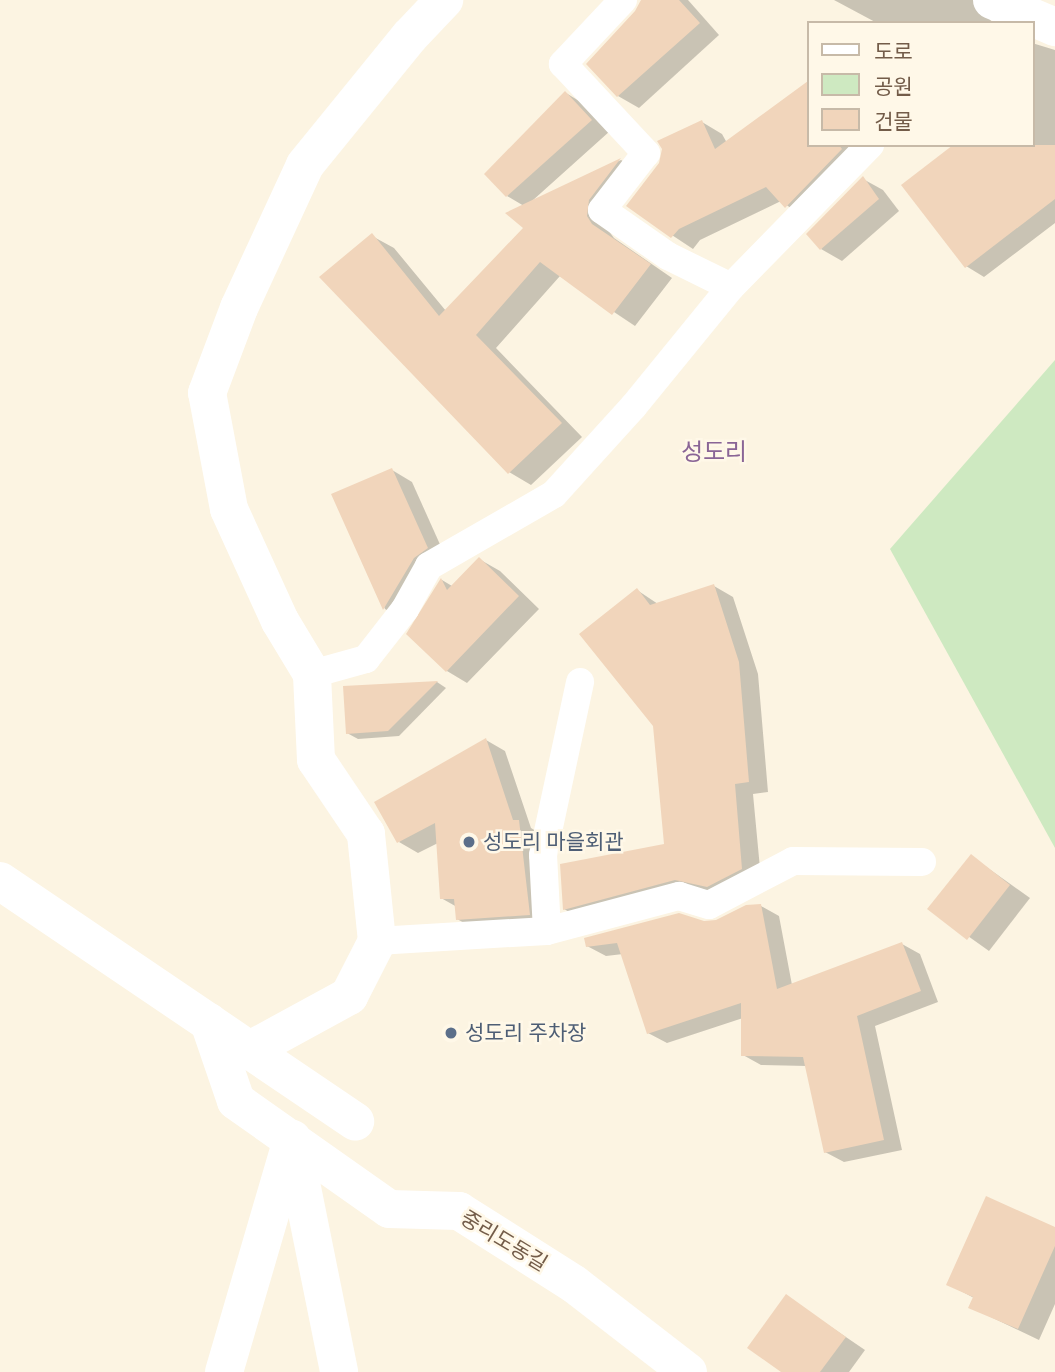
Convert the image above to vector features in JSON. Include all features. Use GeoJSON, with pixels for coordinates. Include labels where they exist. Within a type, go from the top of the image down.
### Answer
{"type":"FeatureCollection","features":[{"type":"Feature","properties":{"kind":"street"},"geometry":{"type":"LineString","coordinates":[[250,1050],[349,996],[377,941],[366,834],[316,761],[312,674],[280,621],[229,509],[207,393],[239,308],[305,165],[410,36],[444,0]]}},
{"type":"Feature","properties":{"kind":"street"},"geometry":{"type":"LineString","coordinates":[[993,10],[1033,21]]}},
{"type":"Feature","properties":{"kind":"street"},"geometry":{"type":"LineString","coordinates":[[1034,21],[1055,27]]}},
{"type":"Feature","properties":{"kind":"street"},"geometry":{"type":"LineString","coordinates":[[0,881],[355,1121]]}},
{"type":"Feature","properties":{"kind":"street","name":"중리도동길"},"geometry":{"type":"LineString","coordinates":[[209,1022],[236,1101],[389,1209],[459,1210],[574,1284],[688,1372]]}},
{"type":"Feature","properties":{"kind":"street"},"geometry":{"type":"LineString","coordinates":[[224,1372],[292,1139]]}},
{"type":"Feature","properties":{"kind":"street"},"geometry":{"type":"LineString","coordinates":[[292,1139],[339,1372]]}},
{"type":"Feature","properties":{"kind":"lane"},"geometry":{"type":"LineString","coordinates":[[623,0],[563,64],[646,153],[602,210],[668,256],[731,287]]}},
{"type":"Feature","properties":{"kind":"lane"},"geometry":{"type":"LineString","coordinates":[[312,674],[366,659],[405,609],[429,566],[554,494],[633,407],[731,287],[868,147]]}},
{"type":"Feature","properties":{"kind":"lane"},"geometry":{"type":"LineString","coordinates":[[547,931],[543,855],[580,682]]}},
{"type":"Feature","properties":{"kind":"lane"},"geometry":{"type":"LineString","coordinates":[[377,941],[547,931],[679,896],[709,905],[793,861],[922,862]]}},
{"type":"Feature","properties":{"kind":"green space"},"geometry":{"type":"Polygon","coordinates":[[[1055,360],[1055,848],[890,549],[1055,360]]]}},
{"type":"Feature","properties":{"kind":"building"},"geometry":{"type":"Polygon","coordinates":[[[641,0],[679,0],[700,23],[617,97],[586,64],[635,11],[641,0]]]}},
{"type":"Feature","properties":{"kind":"building"},"geometry":{"type":"Polygon","coordinates":[[[806,82],[806,147],[842,149],[785,208],[766,187],[679,229],[671,238],[626,206],[659,163],[662,149],[657,141],[702,120],[715,149],[806,82]]]}},
{"type":"Feature","properties":{"kind":"building"},"geometry":{"type":"Polygon","coordinates":[[[565,91],[592,120],[506,197],[484,174],[565,91]]]}},
{"type":"Feature","properties":{"kind":"building"},"geometry":{"type":"Polygon","coordinates":[[[1055,145],[1055,199],[965,268],[901,185],[950,147],[1055,145]]]}},
{"type":"Feature","properties":{"kind":"building"},"geometry":{"type":"Polygon","coordinates":[[[621,158],[589,200],[587,216],[592,224],[651,264],[612,315],[540,262],[476,335],[562,423],[508,474],[319,277],[372,233],[439,316],[523,228],[505,213],[621,158]]]}},
{"type":"Feature","properties":{"kind":"building"},"geometry":{"type":"Polygon","coordinates":[[[863,176],[879,199],[820,250],[806,234],[863,176]]]}},
{"type":"Feature","properties":{"kind":"building"},"geometry":{"type":"Polygon","coordinates":[[[392,468],[428,548],[414,558],[383,610],[331,494],[392,468]]]}},
{"type":"Feature","properties":{"kind":"building"},"geometry":{"type":"Polygon","coordinates":[[[479,557],[519,596],[446,672],[406,634],[441,578],[447,590],[479,557]]]}},
{"type":"Feature","properties":{"kind":"building"},"geometry":{"type":"Polygon","coordinates":[[[714,584],[739,662],[749,782],[735,784],[742,869],[707,887],[675,880],[563,910],[560,864],[664,844],[653,726],[579,634],[637,588],[650,605],[714,584]]]}},
{"type":"Feature","properties":{"kind":"building"},"geometry":{"type":"Polygon","coordinates":[[[438,681],[388,731],[346,734],[343,686],[438,681]]]}},
{"type":"Feature","properties":{"kind":"building"},"geometry":{"type":"Polygon","coordinates":[[[486,738],[513,820],[519,820],[530,915],[456,920],[454,899],[440,899],[435,823],[397,843],[374,802],[486,738]]]}},
{"type":"Feature","properties":{"kind":"building"},"geometry":{"type":"Polygon","coordinates":[[[971,854],[1010,885],[967,940],[927,909],[971,854]]]}},
{"type":"Feature","properties":{"kind":"building"},"geometry":{"type":"Polygon","coordinates":[[[761,904],[777,989],[902,942],[921,991],[857,1016],[884,1140],[824,1153],[803,1057],[741,1056],[741,1003],[647,1034],[617,943],[586,947],[584,938],[679,913],[704,921],[716,920],[746,905],[761,904]]]}},
{"type":"Feature","properties":{"kind":"building"},"geometry":{"type":"Polygon","coordinates":[[[986,1196],[1055,1227],[1055,1246],[1018,1329],[968,1308],[973,1297],[946,1285],[986,1196]]]}},
{"type":"Feature","properties":{"kind":"building"},"geometry":{"type":"Polygon","coordinates":[[[786,1294],[846,1337],[820,1372],[781,1372],[747,1348],[786,1294]]]}},
{"type":"Feature","properties":{"kind":"place","name":"성도리 마을회관"},"geometry":{"type":"Point","coordinates":[469,842]}},
{"type":"Feature","properties":{"kind":"place","name":"성도리 주차장"},"geometry":{"type":"Point","coordinates":[451,1033]}},
{"type":"Feature","properties":{"kind":"district","name":"성도리"},"geometry":{"type":"Point","coordinates":[714,452]}}]}
